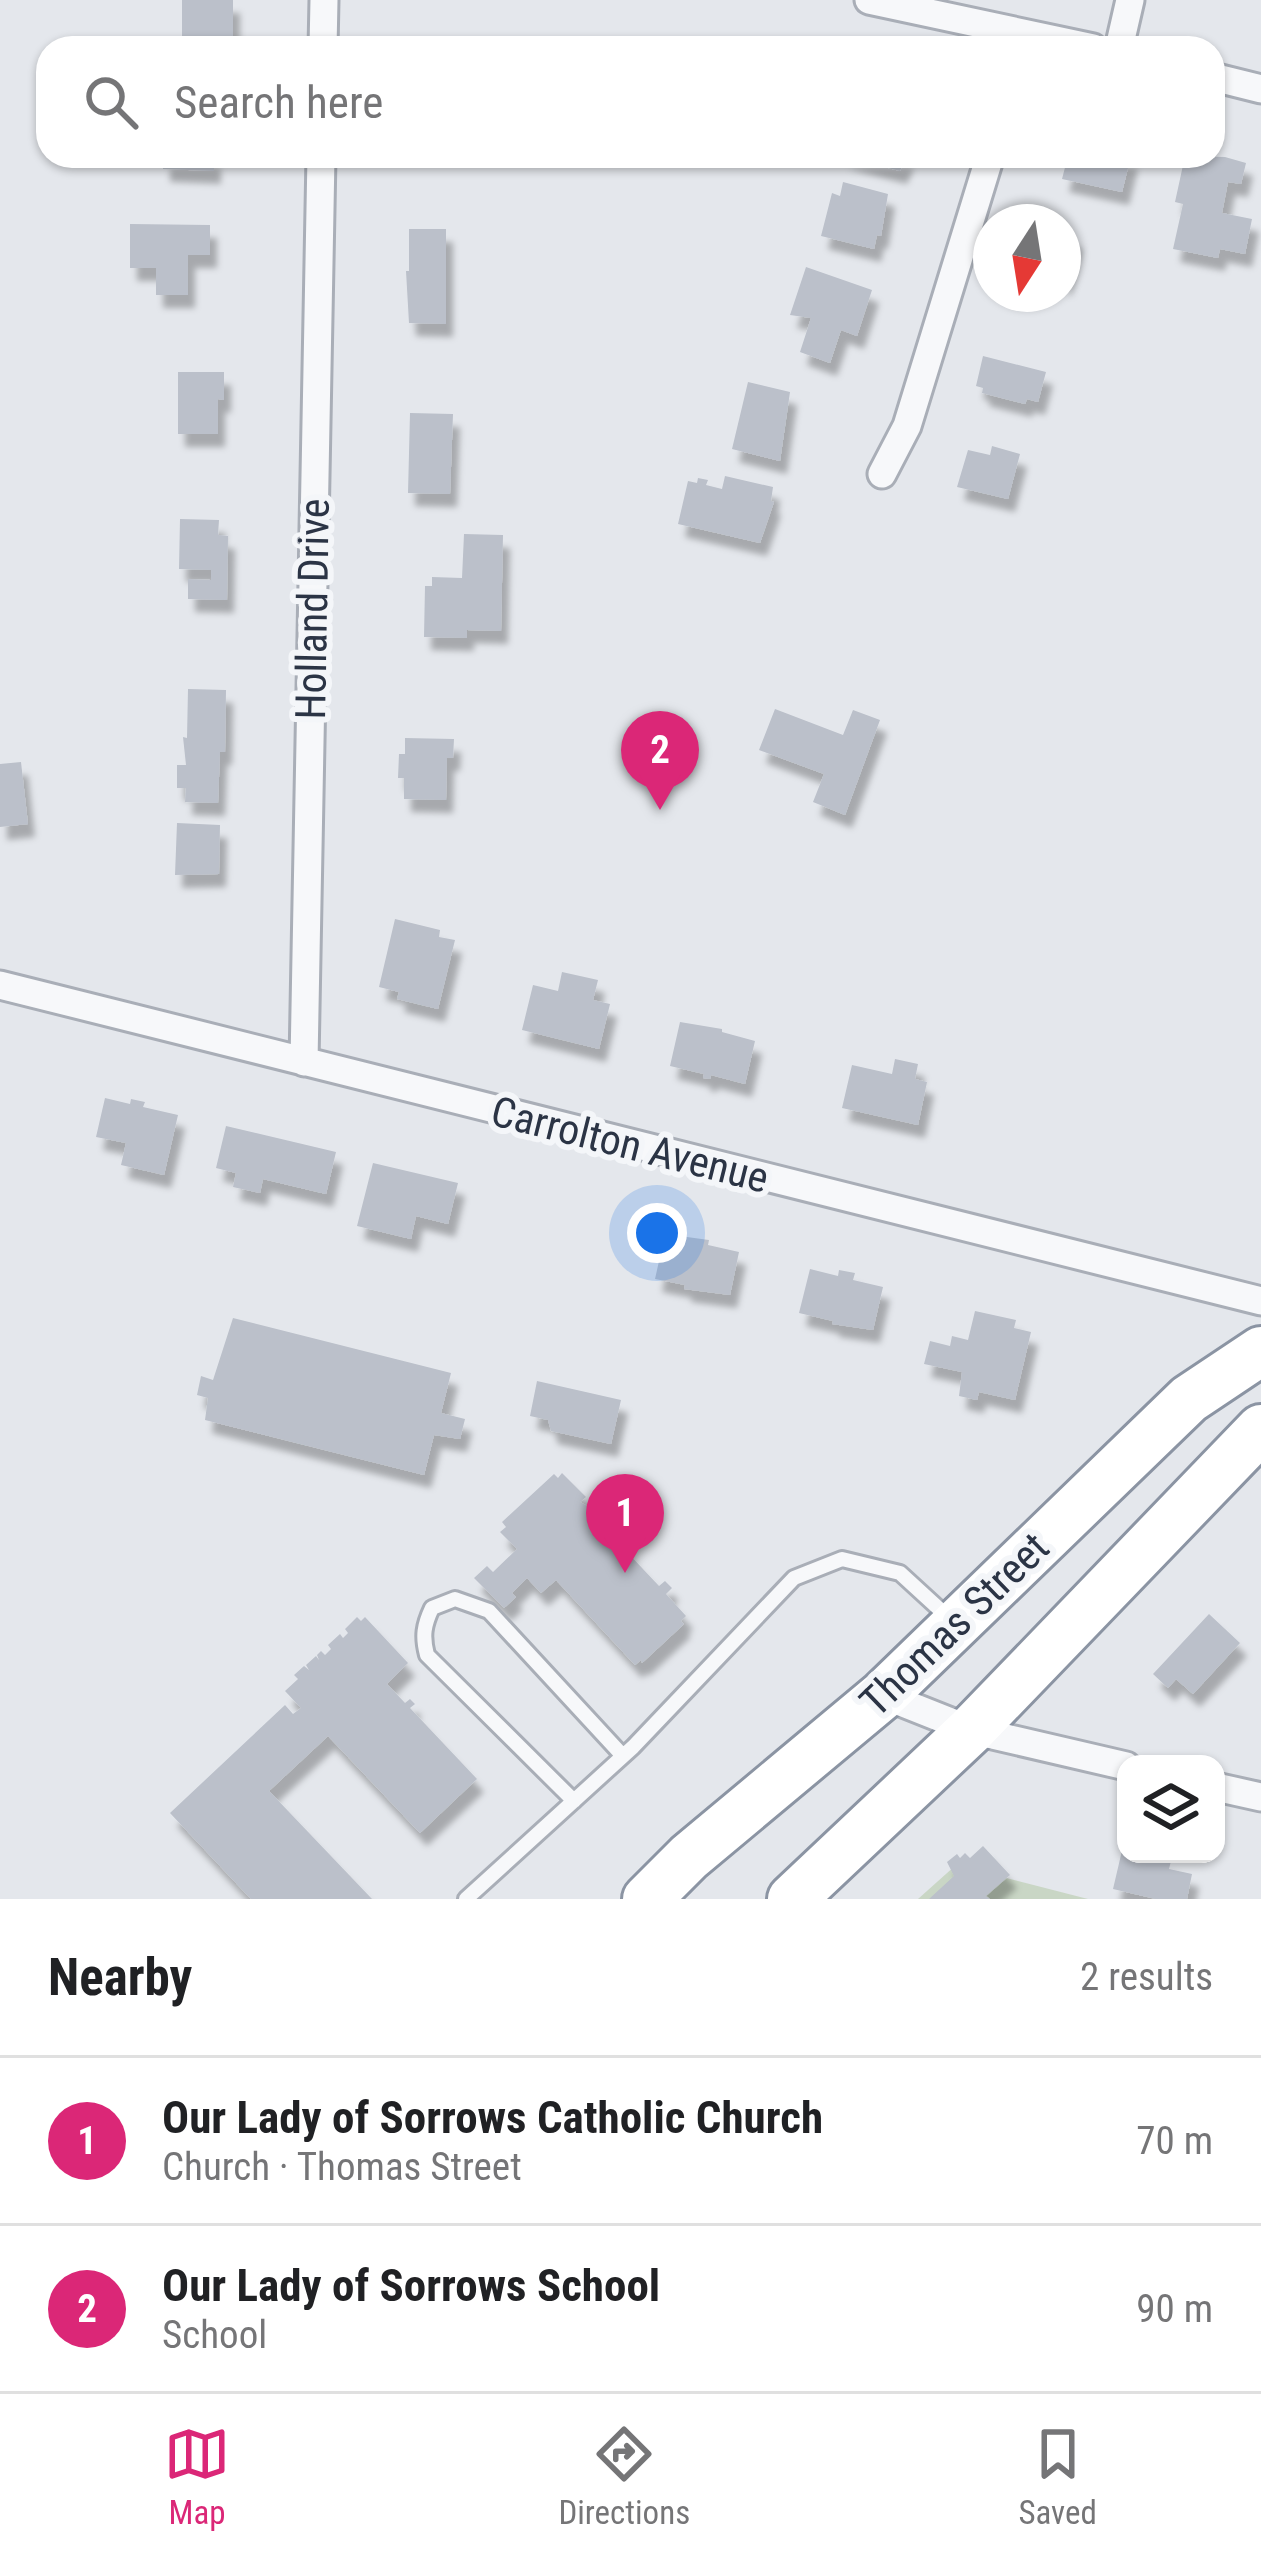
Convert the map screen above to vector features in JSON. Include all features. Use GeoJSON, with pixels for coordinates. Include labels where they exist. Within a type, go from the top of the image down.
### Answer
{"type":"FeatureCollection","features":[{"type":"Feature","properties":{"kind":"highway","name":"Thomas Street"},"geometry":{"type":"LineString","coordinates":[[647,1899],[689,1857],[883,1695],[1189,1399],[1261,1351]]}},
{"type":"Feature","properties":{"kind":"highway","name":"Thomas Street"},"geometry":{"type":"LineString","coordinates":[[791,1899],[971,1730],[1261,1429]]}},
{"type":"Feature","properties":{"kind":"street"},"geometry":{"type":"LineString","coordinates":[[323,36],[324,0]]}},
{"type":"Feature","properties":{"kind":"street"},"geometry":{"type":"LineString","coordinates":[[869,0],[1006,36]]}},
{"type":"Feature","properties":{"kind":"street"},"geometry":{"type":"LineString","coordinates":[[1121,36],[1130,0]]}},
{"type":"Feature","properties":{"kind":"street"},"geometry":{"type":"LineString","coordinates":[[1225,80],[1261,89]]}},
{"type":"Feature","properties":{"kind":"street","name":"Holland Drive"},"geometry":{"type":"LineString","coordinates":[[304,1062],[321,168]]}},
{"type":"Feature","properties":{"kind":"street"},"geometry":{"type":"LineString","coordinates":[[882,473],[907,426],[986,168]]}},
{"type":"Feature","properties":{"kind":"street","name":"Carrolton Avenue"},"geometry":{"type":"LineString","coordinates":[[0,985],[1261,1301]]}},
{"type":"Feature","properties":{"kind":"street"},"geometry":{"type":"LineString","coordinates":[[883,1695],[971,1730],[1117,1764]]}},
{"type":"Feature","properties":{"kind":"street"},"geometry":{"type":"LineString","coordinates":[[1225,1789],[1261,1797]]}},
{"type":"Feature","properties":{"kind":"lane"},"geometry":{"type":"LineString","coordinates":[[466,1899],[622,1756],[794,1578],[842,1558],[900,1573],[956,1624]]}},
{"type":"Feature","properties":{"kind":"lane"},"geometry":{"type":"LineString","coordinates":[[574,1801],[427,1654],[424,1623],[432,1608],[455,1599],[489,1610],[622,1756]]}},
{"type":"Feature","properties":{"kind":"green space"},"geometry":{"type":"Polygon","coordinates":[[[956,1865],[1088,1899],[918,1899],[956,1865]]]}},
{"type":"Feature","properties":{"kind":"building"},"geometry":{"type":"Polygon","coordinates":[[[182,0],[233,0],[233,36],[182,36],[182,0]]]}},
{"type":"Feature","properties":{"kind":"building"},"geometry":{"type":"Polygon","coordinates":[[[1225,157],[1246,163],[1241,184],[1228,182],[1222,213],[1252,219],[1245,254],[1220,249],[1218,258],[1173,249],[1183,204],[1175,202],[1182,168],[1225,168],[1225,157]]]}},
{"type":"Feature","properties":{"kind":"building"},"geometry":{"type":"Polygon","coordinates":[[[214,168],[214,171],[163,169],[214,168]]]}},
{"type":"Feature","properties":{"kind":"building"},"geometry":{"type":"Polygon","coordinates":[[[1065,168],[1128,168],[1122,192],[1062,179],[1065,168]]]}},
{"type":"Feature","properties":{"kind":"building"},"geometry":{"type":"Polygon","coordinates":[[[843,182],[888,194],[874,249],[821,236],[832,193],[840,196],[843,182]]]}},
{"type":"Feature","properties":{"kind":"building"},"geometry":{"type":"Polygon","coordinates":[[[130,224],[210,225],[210,255],[188,255],[188,295],[156,295],[156,268],[130,268],[130,224]]]}},
{"type":"Feature","properties":{"kind":"building"},"geometry":{"type":"Polygon","coordinates":[[[409,229],[446,229],[446,324],[409,323],[409,229]]]}},
{"type":"Feature","properties":{"kind":"building"},"geometry":{"type":"Polygon","coordinates":[[[806,267],[872,290],[857,336],[841,330],[830,363],[800,352],[811,318],[790,315],[806,267]]]}},
{"type":"Feature","properties":{"kind":"building"},"geometry":{"type":"Polygon","coordinates":[[[983,356],[1046,372],[1038,402],[1027,399],[1025,404],[982,393],[983,388],[976,386],[983,356]]]}},
{"type":"Feature","properties":{"kind":"building"},"geometry":{"type":"Polygon","coordinates":[[[178,372],[224,372],[218,434],[178,434],[178,372]]]}},
{"type":"Feature","properties":{"kind":"building"},"geometry":{"type":"Polygon","coordinates":[[[748,382],[790,392],[780,461],[732,449],[748,382]]]}},
{"type":"Feature","properties":{"kind":"building"},"geometry":{"type":"Polygon","coordinates":[[[410,413],[453,414],[450,494],[408,493],[410,413]]]}},
{"type":"Feature","properties":{"kind":"building"},"geometry":{"type":"Polygon","coordinates":[[[992,446],[1020,454],[1008,499],[957,487],[968,450],[990,455],[992,446]]]}},
{"type":"Feature","properties":{"kind":"building"},"geometry":{"type":"Polygon","coordinates":[[[725,476],[773,487],[774,502],[760,543],[678,524],[688,481],[708,480],[706,485],[722,489],[725,476]]]}},
{"type":"Feature","properties":{"kind":"building"},"geometry":{"type":"Polygon","coordinates":[[[180,519],[219,520],[218,535],[228,536],[227,600],[188,599],[188,579],[211,580],[211,570],[179,569],[180,519]]]}},
{"type":"Feature","properties":{"kind":"building"},"geometry":{"type":"Polygon","coordinates":[[[464,534],[503,535],[501,631],[467,630],[467,638],[424,637],[425,586],[432,586],[432,577],[462,578],[464,534]]]}},
{"type":"Feature","properties":{"kind":"building"},"geometry":{"type":"Polygon","coordinates":[[[188,689],[226,690],[218,803],[185,802],[186,788],[177,788],[177,765],[186,765],[183,737],[187,738],[188,689]]]}},
{"type":"Feature","properties":{"kind":"building"},"geometry":{"type":"Polygon","coordinates":[[[775,709],[843,735],[853,710],[880,720],[845,815],[813,802],[824,774],[759,750],[775,709]]]}},
{"type":"Feature","properties":{"kind":"building"},"geometry":{"type":"Polygon","coordinates":[[[405,738],[454,739],[453,758],[447,758],[446,800],[404,799],[404,778],[398,778],[405,738]]]}},
{"type":"Feature","properties":{"kind":"building"},"geometry":{"type":"Polygon","coordinates":[[[21,762],[28,824],[0,827],[0,764],[21,762]]]}},
{"type":"Feature","properties":{"kind":"building"},"geometry":{"type":"Polygon","coordinates":[[[177,823],[220,825],[219,874],[175,875],[177,823]]]}},
{"type":"Feature","properties":{"kind":"building"},"geometry":{"type":"Polygon","coordinates":[[[395,919],[440,930],[439,937],[455,940],[438,1009],[397,999],[399,992],[379,987],[395,919]]]}},
{"type":"Feature","properties":{"kind":"building"},"geometry":{"type":"Polygon","coordinates":[[[562,972],[598,980],[593,1000],[610,1004],[599,1049],[522,1030],[533,985],[558,991],[562,972]]]}},
{"type":"Feature","properties":{"kind":"building"},"geometry":{"type":"Polygon","coordinates":[[[680,1022],[755,1041],[745,1084],[711,1075],[703,1078],[704,1074],[670,1066],[680,1022]]]}},
{"type":"Feature","properties":{"kind":"building"},"geometry":{"type":"Polygon","coordinates":[[[895,1059],[918,1064],[915,1079],[927,1082],[918,1125],[842,1108],[852,1065],[892,1074],[895,1059]]]}},
{"type":"Feature","properties":{"kind":"building"},"geometry":{"type":"Polygon","coordinates":[[[105,1098],[145,1102],[143,1107],[178,1115],[164,1175],[121,1165],[126,1143],[96,1137],[105,1098]]]}},
{"type":"Feature","properties":{"kind":"building"},"geometry":{"type":"Polygon","coordinates":[[[226,1126],[336,1152],[326,1194],[263,1179],[260,1193],[233,1187],[236,1173],[216,1168],[226,1126]]]}},
{"type":"Feature","properties":{"kind":"building"},"geometry":{"type":"Polygon","coordinates":[[[373,1163],[458,1183],[448,1224],[416,1216],[411,1239],[357,1226],[373,1163]]]}},
{"type":"Feature","properties":{"kind":"building"},"geometry":{"type":"Polygon","coordinates":[[[665,1234],[709,1240],[708,1245],[739,1252],[730,1295],[684,1289],[685,1285],[655,1279],[665,1234]]]}},
{"type":"Feature","properties":{"kind":"building"},"geometry":{"type":"Polygon","coordinates":[[[810,1269],[838,1276],[839,1270],[855,1273],[853,1280],[883,1287],[873,1330],[799,1313],[810,1269]]]}},
{"type":"Feature","properties":{"kind":"building"},"geometry":{"type":"Polygon","coordinates":[[[975,1311],[1016,1320],[1014,1328],[1031,1332],[1015,1400],[979,1392],[977,1400],[959,1396],[962,1372],[924,1364],[930,1341],[950,1346],[952,1336],[968,1340],[975,1311]]]}},
{"type":"Feature","properties":{"kind":"building"},"geometry":{"type":"Polygon","coordinates":[[[233,1318],[451,1373],[441,1413],[465,1419],[460,1439],[434,1435],[424,1475],[205,1420],[208,1398],[197,1395],[201,1376],[213,1380],[233,1318]]]}},
{"type":"Feature","properties":{"kind":"building"},"geometry":{"type":"Polygon","coordinates":[[[537,1381],[621,1400],[611,1444],[551,1431],[548,1420],[530,1416],[537,1381]]]}},
{"type":"Feature","properties":{"kind":"building"},"geometry":{"type":"Polygon","coordinates":[[[562,1473],[586,1497],[580,1502],[596,1511],[592,1515],[659,1586],[665,1581],[672,1588],[666,1594],[686,1616],[681,1621],[684,1624],[642,1663],[635,1665],[556,1580],[541,1593],[527,1578],[504,1608],[474,1578],[487,1566],[493,1572],[517,1549],[500,1532],[506,1527],[502,1522],[554,1474],[558,1478],[562,1473]]]}},
{"type":"Feature","properties":{"kind":"building"},"geometry":{"type":"Polygon","coordinates":[[[1209,1614],[1240,1643],[1193,1694],[1176,1679],[1168,1688],[1153,1674],[1209,1614]]]}},
{"type":"Feature","properties":{"kind":"building"},"geometry":{"type":"Polygon","coordinates":[[[357,1617],[361,1621],[365,1617],[408,1663],[387,1684],[405,1703],[410,1699],[415,1704],[410,1708],[477,1779],[420,1833],[328,1736],[269,1791],[372,1899],[251,1899],[170,1813],[285,1705],[293,1714],[301,1708],[285,1691],[298,1679],[294,1675],[304,1666],[309,1670],[306,1665],[316,1656],[319,1660],[321,1651],[325,1655],[331,1649],[328,1645],[340,1634],[343,1638],[357,1617]]]}},
{"type":"Feature","properties":{"kind":"building"},"geometry":{"type":"Polygon","coordinates":[[[983,1846],[1010,1875],[986,1896],[990,1899],[929,1899],[954,1876],[947,1862],[957,1854],[970,1858],[983,1846]]]}},
{"type":"Feature","properties":{"kind":"building"},"geometry":{"type":"Polygon","coordinates":[[[1119,1863],[1170,1863],[1169,1869],[1192,1874],[1187,1899],[1156,1899],[1113,1889],[1119,1863]]]}},
{"type":"Feature","properties":{"kind":"place","name":"Our Lady of Sorrows School"},"geometry":{"type":"Point","coordinates":[660,810]}},
{"type":"Feature","properties":{"kind":"place","name":"Our Lady of Sorrows Catholic Church"},"geometry":{"type":"Point","coordinates":[625,1573]}}]}
